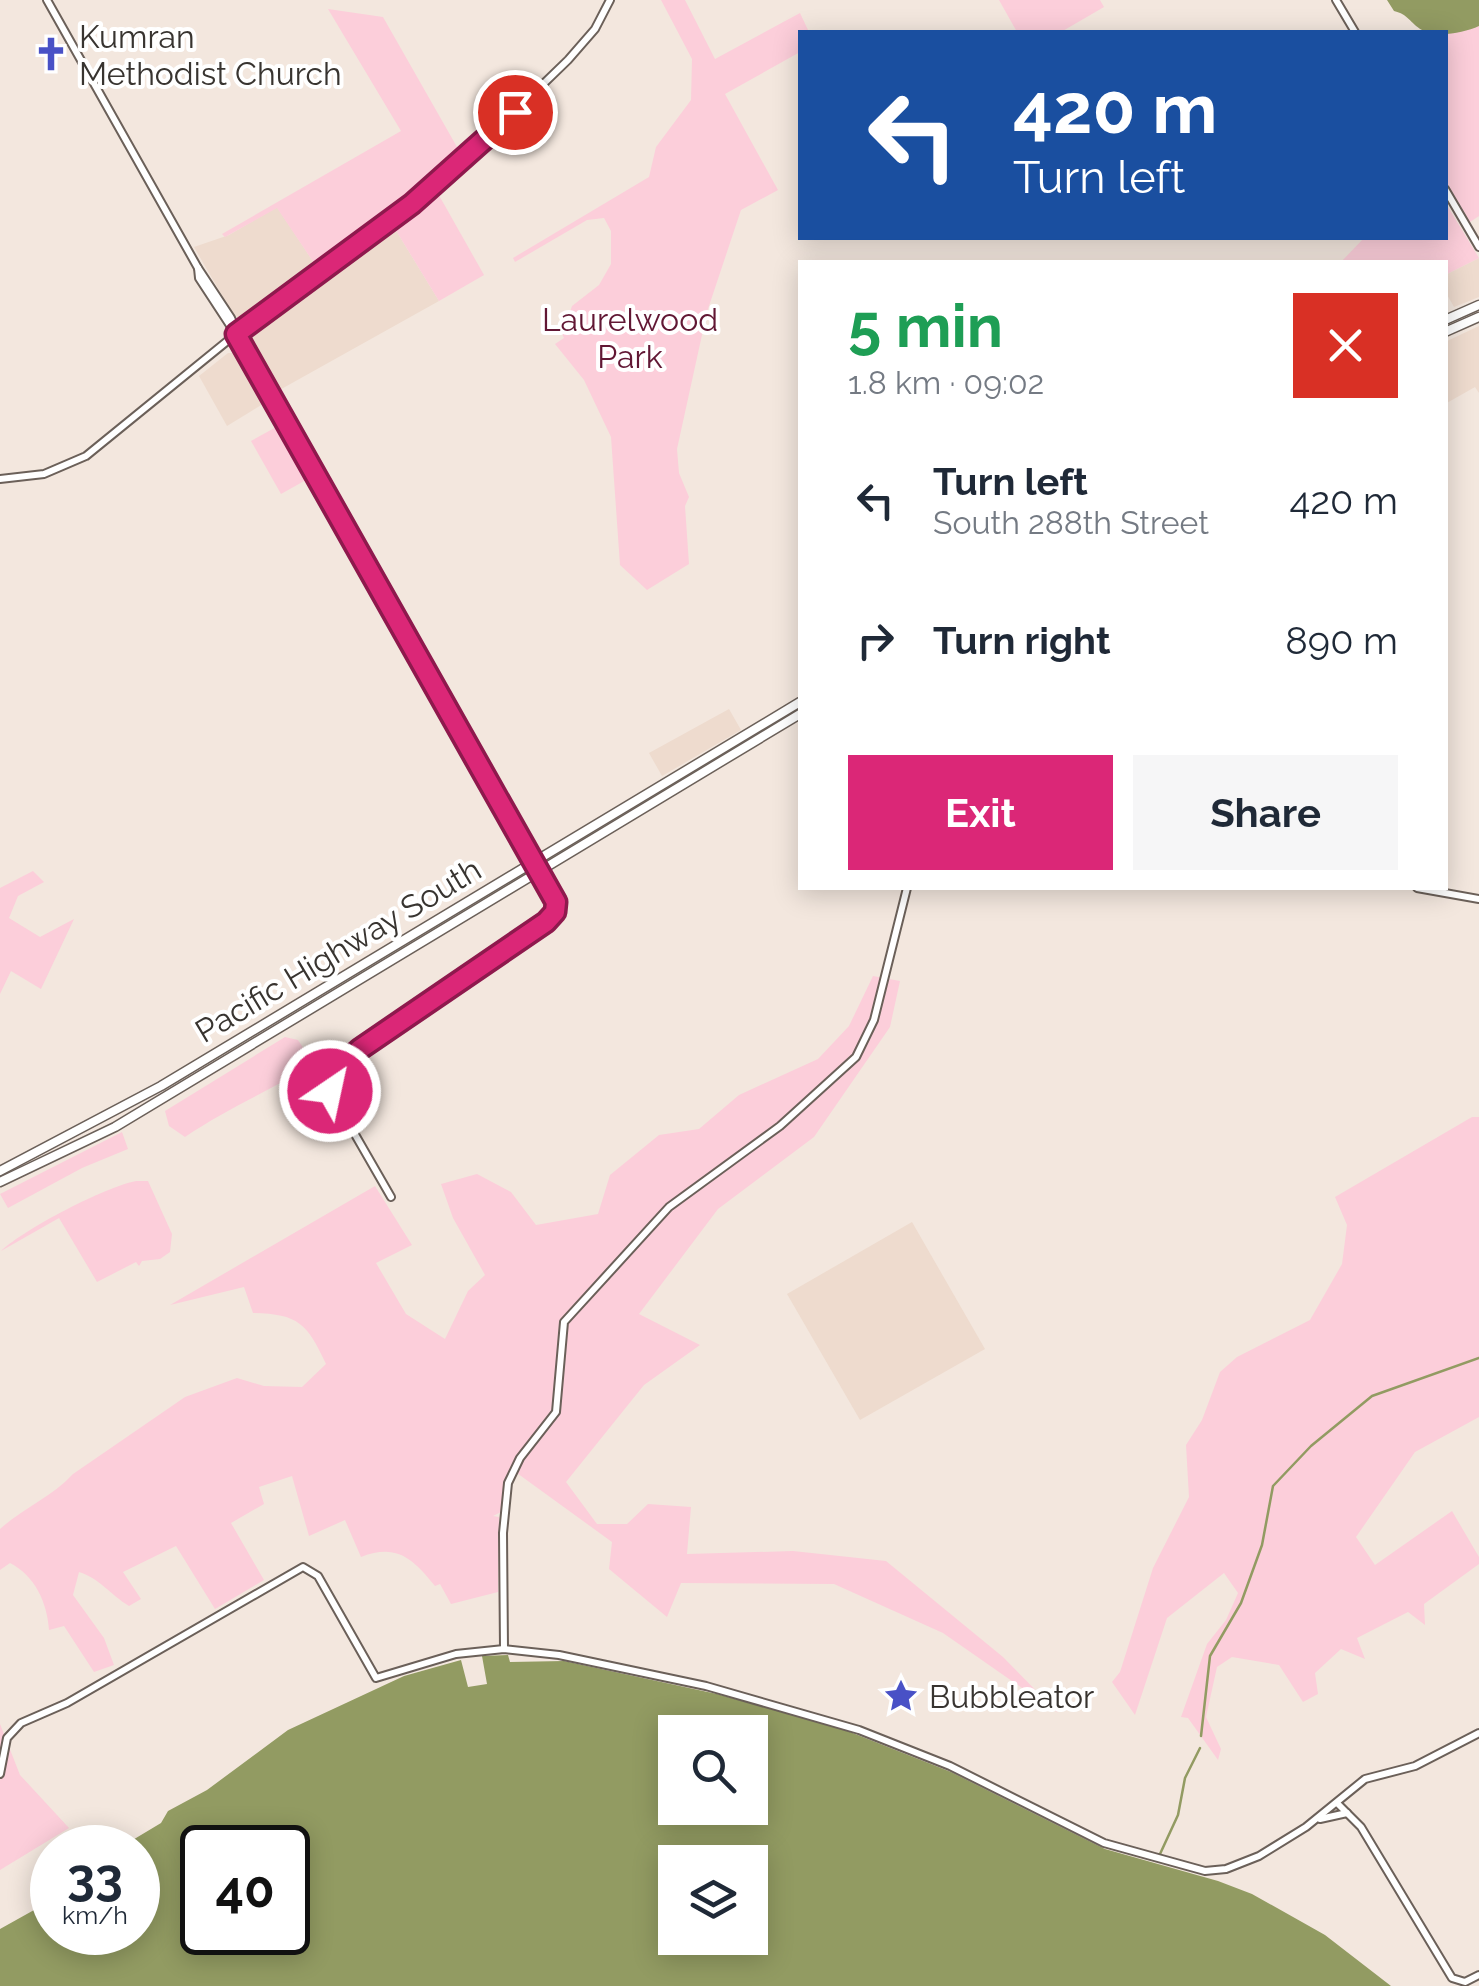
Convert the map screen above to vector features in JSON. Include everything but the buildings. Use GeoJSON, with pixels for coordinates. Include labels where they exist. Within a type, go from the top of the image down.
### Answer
{"type":"FeatureCollection","features":[{"type":"Feature","properties":{"kind":"main road"},"geometry":{"type":"LineString","coordinates":[[1448,319],[1479,305]]}},
{"type":"Feature","properties":{"kind":"main road"},"geometry":{"type":"LineString","coordinates":[[1448,331],[1479,317]]}},
{"type":"Feature","properties":{"kind":"main road","name":"Pacific Highway South"},"geometry":{"type":"LineString","coordinates":[[0,1176],[15,1164],[108,1118],[535,858],[798,709]]}},
{"type":"Feature","properties":{"kind":"main road","name":"Pacific Highway South"},"geometry":{"type":"LineString","coordinates":[[0,1176],[59,1155],[220,1064],[751,743],[798,709]]}},
{"type":"Feature","properties":{"kind":"main road"},"geometry":{"type":"LineString","coordinates":[[220,1064],[248,1041],[247,1035]]}},
{"type":"Feature","properties":{"kind":"main road"},"geometry":{"type":"LineString","coordinates":[[59,1155],[106,1127],[108,1118]]}},
{"type":"Feature","properties":{"kind":"street"},"geometry":{"type":"LineString","coordinates":[[47,0],[198,268],[231,318],[236,334],[554,895],[555,912],[542,924],[360,1049],[329,1080],[330,1091],[391,1197]]}},
{"type":"Feature","properties":{"kind":"street"},"geometry":{"type":"LineString","coordinates":[[0,479],[44,474],[86,456],[236,334],[412,204],[475,150],[585,42],[610,0]]}},
{"type":"Feature","properties":{"kind":"street"},"geometry":{"type":"LineString","coordinates":[[1336,0],[1354,30]]}},
{"type":"Feature","properties":{"kind":"street"},"geometry":{"type":"LineString","coordinates":[[1448,194],[1479,247]]}},
{"type":"Feature","properties":{"kind":"street"},"geometry":{"type":"LineString","coordinates":[[504,1649],[503,1533],[508,1483],[520,1458],[556,1412],[564,1322],[669,1206],[804,1107],[856,1057],[874,1020],[906,890]]}},
{"type":"Feature","properties":{"kind":"street"},"geometry":{"type":"LineString","coordinates":[[1427,890],[1479,900]]}},
{"type":"Feature","properties":{"kind":"street"},"geometry":{"type":"LineString","coordinates":[[0,1774],[5,1744],[21,1723],[67,1703],[301,1567],[310,1567],[318,1576],[366,1666],[378,1679],[456,1654],[504,1649],[558,1654],[796,1709],[950,1766],[1117,1848],[1189,1868],[1234,1867],[1276,1846],[1371,1776],[1414,1766],[1479,1733]]}},
{"type":"Feature","properties":{"kind":"street"},"geometry":{"type":"LineString","coordinates":[[1337,1804],[1361,1827],[1452,1978],[1465,1982],[1479,1976]]}},
{"type":"Feature","properties":{"kind":"street"},"geometry":{"type":"LineString","coordinates":[[1314,1820],[1348,1813]]}},
{"type":"Feature","properties":{"kind":"shaded area"},"geometry":{"type":"Polygon","coordinates":[[[1387,0],[1479,0],[1479,26],[1450,34],[1448,30],[1424,30],[1394,11],[1387,0]]]}},
{"type":"Feature","properties":{"kind":"shaded area"},"geometry":{"type":"Polygon","coordinates":[[[277,207],[316,266],[244,319],[234,316],[194,247],[229,235],[277,207]]]}},
{"type":"Feature","properties":{"kind":"shaded area"},"geometry":{"type":"Polygon","coordinates":[[[392,224],[439,301],[276,392],[248,338],[251,333],[392,224]]]}},
{"type":"Feature","properties":{"kind":"shaded area"},"geometry":{"type":"Polygon","coordinates":[[[1479,258],[1479,297],[1454,307],[1448,296],[1448,274],[1479,258]]]}},
{"type":"Feature","properties":{"kind":"shaded area"},"geometry":{"type":"Polygon","coordinates":[[[1479,326],[1479,393],[1475,387],[1448,402],[1448,341],[1479,326]]]}},
{"type":"Feature","properties":{"kind":"shaded area"},"geometry":{"type":"Polygon","coordinates":[[[228,353],[236,353],[266,402],[227,426],[199,376],[228,353]]]}},
{"type":"Feature","properties":{"kind":"shaded area"},"geometry":{"type":"Polygon","coordinates":[[[729,709],[741,730],[662,776],[649,753],[729,709]]]}},
{"type":"Feature","properties":{"kind":"shaded area"},"geometry":{"type":"Polygon","coordinates":[[[912,1222],[985,1349],[860,1420],[787,1294],[912,1222]]]}},
{"type":"Feature","properties":{"kind":"shaded area"},"geometry":{"type":"Polygon","coordinates":[[[508,1655],[510,1662],[564,1661],[717,1694],[840,1728],[951,1772],[1105,1849],[1252,1894],[1325,1935],[1391,1986],[0,1986],[0,1929],[30,1912],[30,1955],[160,1955],[158,1825],[168,1811],[207,1790],[288,1730],[404,1676],[461,1660],[468,1687],[487,1684],[482,1656],[508,1655]]]}},
{"type":"Feature","properties":{"kind":"green space","name":"Laurelwood Park"},"geometry":{"type":"Polygon","coordinates":[[[661,0],[685,0],[715,59],[800,13],[808,30],[798,30],[798,53],[725,94],[778,190],[741,210],[707,312],[677,449],[679,473],[689,497],[685,506],[689,564],[647,590],[620,565],[611,437],[584,380],[555,344],[564,338],[572,306],[599,285],[611,264],[611,231],[604,218],[587,220],[515,262],[513,258],[649,177],[656,147],[691,100],[692,59],[661,0]]]}},
{"type":"Feature","properties":{"kind":"green space"},"geometry":{"type":"Polygon","coordinates":[[[999,0],[1100,0],[1104,7],[1064,30],[1016,30],[999,0]]]}},
{"type":"Feature","properties":{"kind":"green space"},"geometry":{"type":"Polygon","coordinates":[[[328,9],[383,17],[461,154],[363,234],[316,266],[277,208],[225,237],[222,234],[401,131],[328,9]]]}},
{"type":"Feature","properties":{"kind":"green space"},"geometry":{"type":"Polygon","coordinates":[[[1479,26],[1479,216],[1470,222],[1448,185],[1448,32],[1479,26]]]}},
{"type":"Feature","properties":{"kind":"green space"},"geometry":{"type":"Polygon","coordinates":[[[436,190],[484,275],[439,301],[392,224],[436,190]]]}},
{"type":"Feature","properties":{"kind":"green space"},"geometry":{"type":"Polygon","coordinates":[[[1448,207],[1479,258],[1448,274],[1448,260],[1343,260],[1362,240],[1448,240],[1448,207]]]}},
{"type":"Feature","properties":{"kind":"green space"},"geometry":{"type":"Polygon","coordinates":[[[278,426],[306,476],[306,480],[281,494],[251,441],[278,426]]]}},
{"type":"Feature","properties":{"kind":"green space"},"geometry":{"type":"Polygon","coordinates":[[[33,871],[44,882],[18,896],[9,918],[40,937],[74,919],[41,989],[11,971],[0,994],[0,888],[33,871]]]}},
{"type":"Feature","properties":{"kind":"green space"},"geometry":{"type":"Polygon","coordinates":[[[873,976],[900,981],[890,1027],[814,1137],[718,1209],[639,1314],[700,1345],[644,1385],[566,1482],[597,1524],[627,1524],[648,1504],[691,1507],[687,1554],[793,1551],[886,1561],[1003,1657],[1058,1713],[943,1633],[834,1584],[681,1583],[667,1617],[609,1569],[612,1542],[510,1468],[505,1510],[493,1516],[499,1517],[498,1592],[451,1604],[440,1584],[435,1586],[403,1556],[385,1552],[361,1557],[345,1520],[309,1536],[292,1476],[259,1487],[264,1504],[231,1523],[264,1580],[215,1609],[176,1546],[123,1572],[141,1599],[129,1606],[79,1572],[73,1595],[104,1638],[114,1665],[94,1672],[64,1626],[49,1630],[42,1600],[26,1575],[10,1563],[0,1570],[0,1529],[185,1397],[237,1378],[264,1386],[302,1387],[326,1364],[313,1339],[299,1324],[281,1316],[253,1313],[244,1287],[170,1305],[375,1186],[412,1245],[376,1263],[406,1314],[445,1339],[468,1291],[485,1275],[453,1218],[441,1184],[477,1174],[511,1192],[536,1225],[598,1214],[610,1175],[659,1135],[699,1129],[739,1095],[818,1059],[849,1026],[873,976]]]}},
{"type":"Feature","properties":{"kind":"green space"},"geometry":{"type":"Polygon","coordinates":[[[285,1037],[298,1040],[314,1064],[185,1137],[169,1126],[165,1111],[285,1037]]]}},
{"type":"Feature","properties":{"kind":"green space"},"geometry":{"type":"Polygon","coordinates":[[[1472,1117],[1479,1117],[1479,1417],[1415,1452],[1356,1537],[1375,1565],[1452,1511],[1479,1557],[1479,1564],[1424,1604],[1425,1625],[1408,1612],[1357,1638],[1365,1659],[1341,1649],[1315,1673],[1318,1694],[1303,1702],[1279,1665],[1232,1657],[1217,1667],[1206,1717],[1221,1749],[1218,1760],[1188,1718],[1181,1717],[1207,1644],[1226,1620],[1238,1593],[1224,1573],[1167,1618],[1135,1715],[1112,1682],[1120,1672],[1153,1568],[1189,1497],[1186,1445],[1202,1420],[1220,1372],[1237,1357],[1310,1320],[1342,1264],[1347,1225],[1335,1197],[1472,1117]]]}},
{"type":"Feature","properties":{"kind":"green space"},"geometry":{"type":"Polygon","coordinates":[[[122,1132],[128,1149],[82,1168],[8,1208],[0,1194],[122,1132]]]}},
{"type":"Feature","properties":{"kind":"green space"},"geometry":{"type":"Polygon","coordinates":[[[136,1181],[148,1181],[172,1234],[170,1252],[160,1259],[142,1261],[139,1266],[136,1262],[97,1282],[59,1218],[1,1251],[66,1210],[136,1181]]]}},
{"type":"Feature","properties":{"kind":"green space"},"geometry":{"type":"Polygon","coordinates":[[[0,1724],[20,1775],[66,1825],[30,1825],[30,1852],[0,1870],[0,1724]]]}},
{"type":"Feature","properties":{"kind":"waterway"},"geometry":{"type":"LineString","coordinates":[[1201,1736],[1210,1656],[1241,1603],[1262,1545],[1273,1486],[1311,1446],[1372,1396],[1479,1358]]}},
{"type":"Feature","properties":{"kind":"waterway"},"geometry":{"type":"LineString","coordinates":[[1160,1854],[1178,1815],[1185,1778],[1200,1748]]}},
{"type":"Feature","properties":{"kind":"place","name":"Kumran Methodist Church"},"geometry":{"type":"Point","coordinates":[51,54]}},
{"type":"Feature","properties":{"kind":"place","name":"Bubbleator"},"geometry":{"type":"Point","coordinates":[901,1696]}},
{"type":"Feature","properties":{"kind":"route"},"geometry":{"type":"LineString","coordinates":[[330,1091],[330,1076],[346,1060],[452,982],[550,918],[556,902],[510,814],[236,334],[412,204],[515,112]]}}]}
